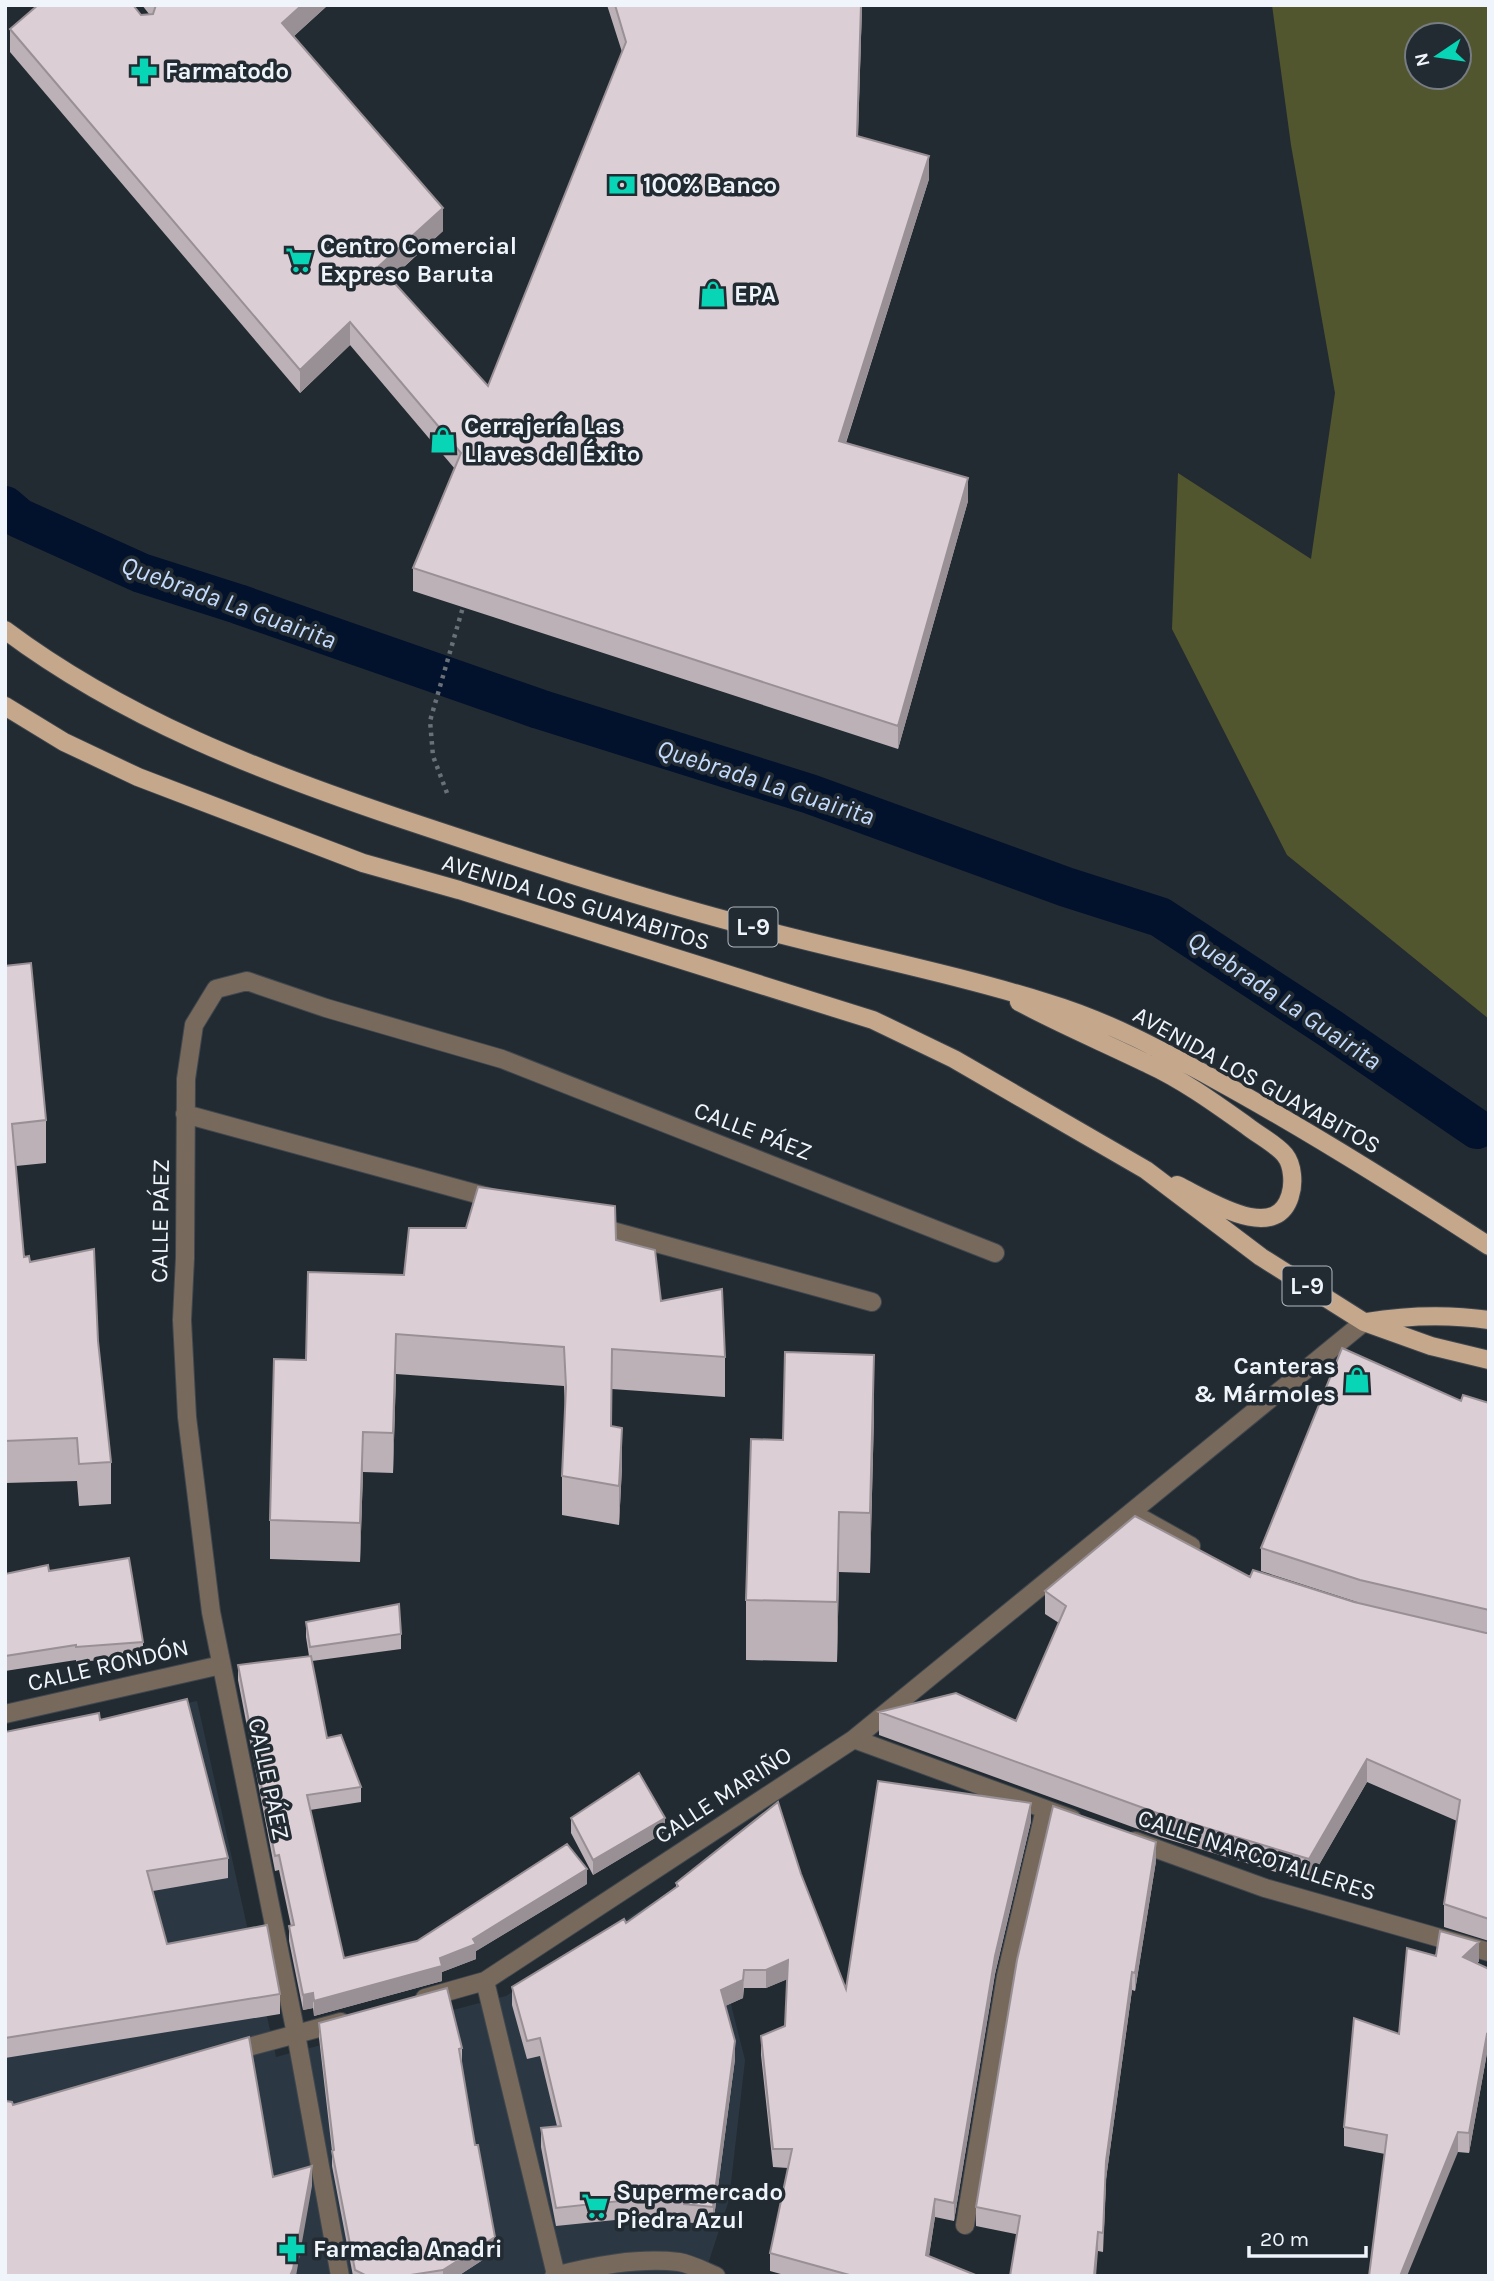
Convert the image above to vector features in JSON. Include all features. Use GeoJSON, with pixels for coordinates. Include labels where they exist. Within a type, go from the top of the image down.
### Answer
{"type":"FeatureCollection","features":[{"type":"Feature","properties":{"kind":"main road","name":"AVENIDA LOS GUAYABITOS"},"geometry":{"type":"LineString","coordinates":[[5,630],[80,681],[146,717],[233,758],[305,786],[508,855],[718,918],[1051,1003],[1143,1040],[1247,1097],[1393,1183],[1489,1246]]}},
{"type":"Feature","properties":{"kind":"main road","name":"AVENIDA LOS GUAYABITOS"},"geometry":{"type":"LineString","coordinates":[[5,706],[64,742],[138,777],[363,863],[459,890],[873,1020],[954,1059],[1146,1170],[1261,1257],[1364,1322],[1431,1346],[1489,1360]]}},
{"type":"Feature","properties":{"kind":"main road","name":"L-9"},"geometry":{"type":"LineString","coordinates":[[993,989],[1079,1034],[1150,1064],[1223,1109],[1286,1155],[1292,1173],[1292,1189],[1287,1207],[1280,1213],[1273,1218],[1255,1218],[1146,1170]]}},
{"type":"Feature","properties":{"kind":"main road"},"geometry":{"type":"LineString","coordinates":[[1364,1322],[1408,1315],[1454,1315],[1489,1320]]}},
{"type":"Feature","properties":{"kind":"street","name":"CALLE PÁEZ"},"geometry":{"type":"LineString","coordinates":[[340,2276],[296,2034],[211,1612],[187,1417],[182,1320],[186,1258],[186,1079],[194,1025],[216,989],[247,981],[326,1008],[502,1059],[995,1253]]}},
{"type":"Feature","properties":{"kind":"street"},"geometry":{"type":"LineString","coordinates":[[185,1114],[522,1206]]}},
{"type":"Feature","properties":{"kind":"street"},"geometry":{"type":"LineString","coordinates":[[576,1221],[872,1302]]}},
{"type":"Feature","properties":{"kind":"street","name":"CALLE MARIÑO"},"geometry":{"type":"LineString","coordinates":[[410,2002],[485,1981],[854,1739],[1364,1322]]}},
{"type":"Feature","properties":{"kind":"street"},"geometry":{"type":"LineString","coordinates":[[1132,1513],[1204,1553]]}},
{"type":"Feature","properties":{"kind":"street","name":"CALLE RONDÓN"},"geometry":{"type":"LineString","coordinates":[[5,1714],[221,1665]]}},
{"type":"Feature","properties":{"kind":"street"},"geometry":{"type":"LineString","coordinates":[[854,1739],[1084,1823]]}},
{"type":"Feature","properties":{"kind":"street"},"geometry":{"type":"LineString","coordinates":[[965,2225],[1006,1976],[1045,1809]]}},
{"type":"Feature","properties":{"kind":"street","name":"CALLE NARCOTALLERES"},"geometry":{"type":"LineString","coordinates":[[1123,1837],[1265,1888],[1489,1952]]}},
{"type":"Feature","properties":{"kind":"street"},"geometry":{"type":"LineString","coordinates":[[485,1981],[555,2275],[611,2264],[681,2262],[716,2276]]}},
{"type":"Feature","properties":{"kind":"street"},"geometry":{"type":"LineString","coordinates":[[217,2055],[359,2016]]}},
{"type":"Feature","properties":{"kind":"path"},"geometry":{"type":"LineString","coordinates":[[447,793],[433,756],[430,721],[463,607]]}},
{"type":"Feature","properties":{"kind":"shaded area"},"geometry":{"type":"Polygon","coordinates":[[[197,1701],[276,2057],[506,1996],[683,1883],[719,1957],[745,2060],[729,2200],[704,2276],[5,2276],[5,1740],[197,1701]]]}},
{"type":"Feature","properties":{"kind":"green space"},"geometry":{"type":"Polygon","coordinates":[[[1272,5],[1489,5],[1489,1019],[1287,855],[1172,629],[1178,473],[1311,559],[1335,393],[1291,145],[1272,5]]]}},
{"type":"Feature","properties":{"kind":"building","name":"EPA"},"geometry":{"type":"Polygon","coordinates":[[[38,5],[133,5],[141,15],[153,14],[156,5],[302,5],[282,23],[443,208],[379,266],[488,386],[626,42],[615,5],[861,5],[857,136],[929,156],[839,441],[968,478],[898,726],[413,568],[461,453],[350,322],[300,370],[10,29],[38,5]]]}},
{"type":"Feature","properties":{"kind":"building"},"geometry":{"type":"Polygon","coordinates":[[[31,963],[46,1120],[12,1124],[24,1257],[29,1256],[30,1262],[94,1249],[98,1341],[111,1462],[79,1464],[77,1438],[5,1441],[5,966],[31,963]]]}},
{"type":"Feature","properties":{"kind":"building"},"geometry":{"type":"Polygon","coordinates":[[[478,1187],[615,1206],[616,1240],[655,1250],[661,1301],[722,1289],[725,1357],[612,1349],[611,1426],[622,1428],[619,1486],[562,1476],[566,1387],[564,1347],[396,1334],[393,1433],[363,1432],[360,1523],[270,1520],[274,1359],[306,1360],[308,1272],[404,1275],[409,1228],[466,1228],[478,1187]]]}},
{"type":"Feature","properties":{"kind":"building"},"geometry":{"type":"Polygon","coordinates":[[[1342,1348],[1461,1401],[1463,1395],[1489,1403],[1489,1610],[1360,1580],[1261,1548],[1342,1348]]]}},
{"type":"Feature","properties":{"kind":"building"},"geometry":{"type":"Polygon","coordinates":[[[785,1352],[874,1355],[870,1513],[839,1512],[837,1602],[746,1600],[751,1439],[783,1440],[785,1352]]]}},
{"type":"Feature","properties":{"kind":"building"},"geometry":{"type":"Polygon","coordinates":[[[1135,1516],[1250,1577],[1253,1570],[1354,1602],[1489,1633],[1489,1919],[1444,1904],[1460,1800],[1367,1759],[1309,1859],[1160,1814],[879,1712],[956,1693],[1016,1721],[1066,1606],[1045,1591],[1135,1516]]]}},
{"type":"Feature","properties":{"kind":"building"},"geometry":{"type":"Polygon","coordinates":[[[129,1558],[143,1642],[76,1645],[5,1656],[5,1574],[48,1565],[49,1571],[129,1558]]]}},
{"type":"Feature","properties":{"kind":"building"},"geometry":{"type":"Polygon","coordinates":[[[399,1604],[401,1634],[310,1647],[306,1622],[399,1604]]]}},
{"type":"Feature","properties":{"kind":"building"},"geometry":{"type":"Polygon","coordinates":[[[311,1656],[327,1738],[341,1735],[361,1787],[307,1795],[344,1958],[417,1941],[567,1844],[587,1869],[473,1939],[476,1944],[440,1958],[442,1966],[314,2001],[313,1993],[303,1995],[289,1926],[294,1925],[279,1855],[275,1856],[238,1665],[311,1656]]]}},
{"type":"Feature","properties":{"kind":"building"},"geometry":{"type":"Polygon","coordinates":[[[187,1699],[228,1858],[147,1871],[167,1944],[267,1925],[280,1994],[5,2038],[5,1732],[99,1713],[100,1720],[187,1699]]]}},
{"type":"Feature","properties":{"kind":"building"},"geometry":{"type":"Polygon","coordinates":[[[639,1773],[665,1818],[593,1860],[571,1818],[639,1773]]]}},
{"type":"Feature","properties":{"kind":"building"},"geometry":{"type":"Polygon","coordinates":[[[878,1781],[1031,1803],[995,1956],[954,2203],[935,2199],[926,2255],[978,2276],[853,2276],[770,2253],[792,2149],[773,2149],[761,2036],[785,2026],[788,1960],[766,1970],[744,1970],[743,1980],[721,1990],[735,2041],[713,2207],[684,2204],[684,2194],[556,2208],[541,2128],[561,2126],[540,2038],[527,2041],[512,1987],[624,1919],[626,1923],[678,1886],[676,1883],[778,1802],[801,1874],[846,1989],[878,1781]]]}},
{"type":"Feature","properties":{"kind":"building"},"geometry":{"type":"Polygon","coordinates":[[[1053,1806],[1156,1842],[1135,1973],[1132,1972],[1106,2161],[1103,2233],[1098,2232],[1094,2276],[1010,2276],[1020,2216],[976,2207],[1017,1960],[1053,1806]]]}},
{"type":"Feature","properties":{"kind":"building"},"geometry":{"type":"Polygon","coordinates":[[[1440,1931],[1479,1942],[1463,1957],[1489,1969],[1489,2035],[1487,2034],[1469,2133],[1458,2132],[1400,2276],[1369,2276],[1387,2135],[1344,2127],[1354,2018],[1399,2034],[1407,1948],[1436,1956],[1440,1931]]]}},
{"type":"Feature","properties":{"kind":"building"},"geometry":{"type":"Polygon","coordinates":[[[447,1988],[462,2048],[459,2049],[475,2145],[478,2145],[495,2237],[443,2270],[404,2276],[367,2276],[355,2270],[332,2151],[319,2023],[447,1988]]]}},
{"type":"Feature","properties":{"kind":"building"},"geometry":{"type":"Polygon","coordinates":[[[249,2037],[273,2177],[312,2166],[290,2276],[5,2276],[5,2101],[12,2102],[13,2105],[249,2037]]]}},
{"type":"Feature","properties":{"kind":"waterway","name":"Quebrada La Guairita"},"geometry":{"type":"LineString","coordinates":[[5,506],[19,518],[141,573],[539,709],[810,794],[1066,887],[1160,917],[1477,1129]]}},
{"type":"Feature","properties":{"kind":"waterway","name":"Quebrada La Guairita"},"geometry":{"type":"LineString","coordinates":[[1477,1129],[1489,1135]]}},
{"type":"Feature","properties":{"kind":"place","name":"Farmatodo"},"geometry":{"type":"Point","coordinates":[144,71]}},
{"type":"Feature","properties":{"kind":"place","name":"100% Banco"},"geometry":{"type":"Point","coordinates":[622,185]}},
{"type":"Feature","properties":{"kind":"place","name":"Centro Comercial Expreso Baruta"},"geometry":{"type":"Point","coordinates":[299,260]}},
{"type":"Feature","properties":{"kind":"place","name":"EPA"},"geometry":{"type":"Point","coordinates":[713,294]}},
{"type":"Feature","properties":{"kind":"place","name":"Cerrajería Las Llaves del Éxito"},"geometry":{"type":"Point","coordinates":[443,440]}},
{"type":"Feature","properties":{"kind":"place","name":"Canteras & Mármoles"},"geometry":{"type":"Point","coordinates":[1357,1380]}},
{"type":"Feature","properties":{"kind":"place","name":"Supermercado Piedra Azul"},"geometry":{"type":"Point","coordinates":[595,2206]}},
{"type":"Feature","properties":{"kind":"place","name":"Farmacia Anadri"},"geometry":{"type":"Point","coordinates":[292,2249]}}]}
